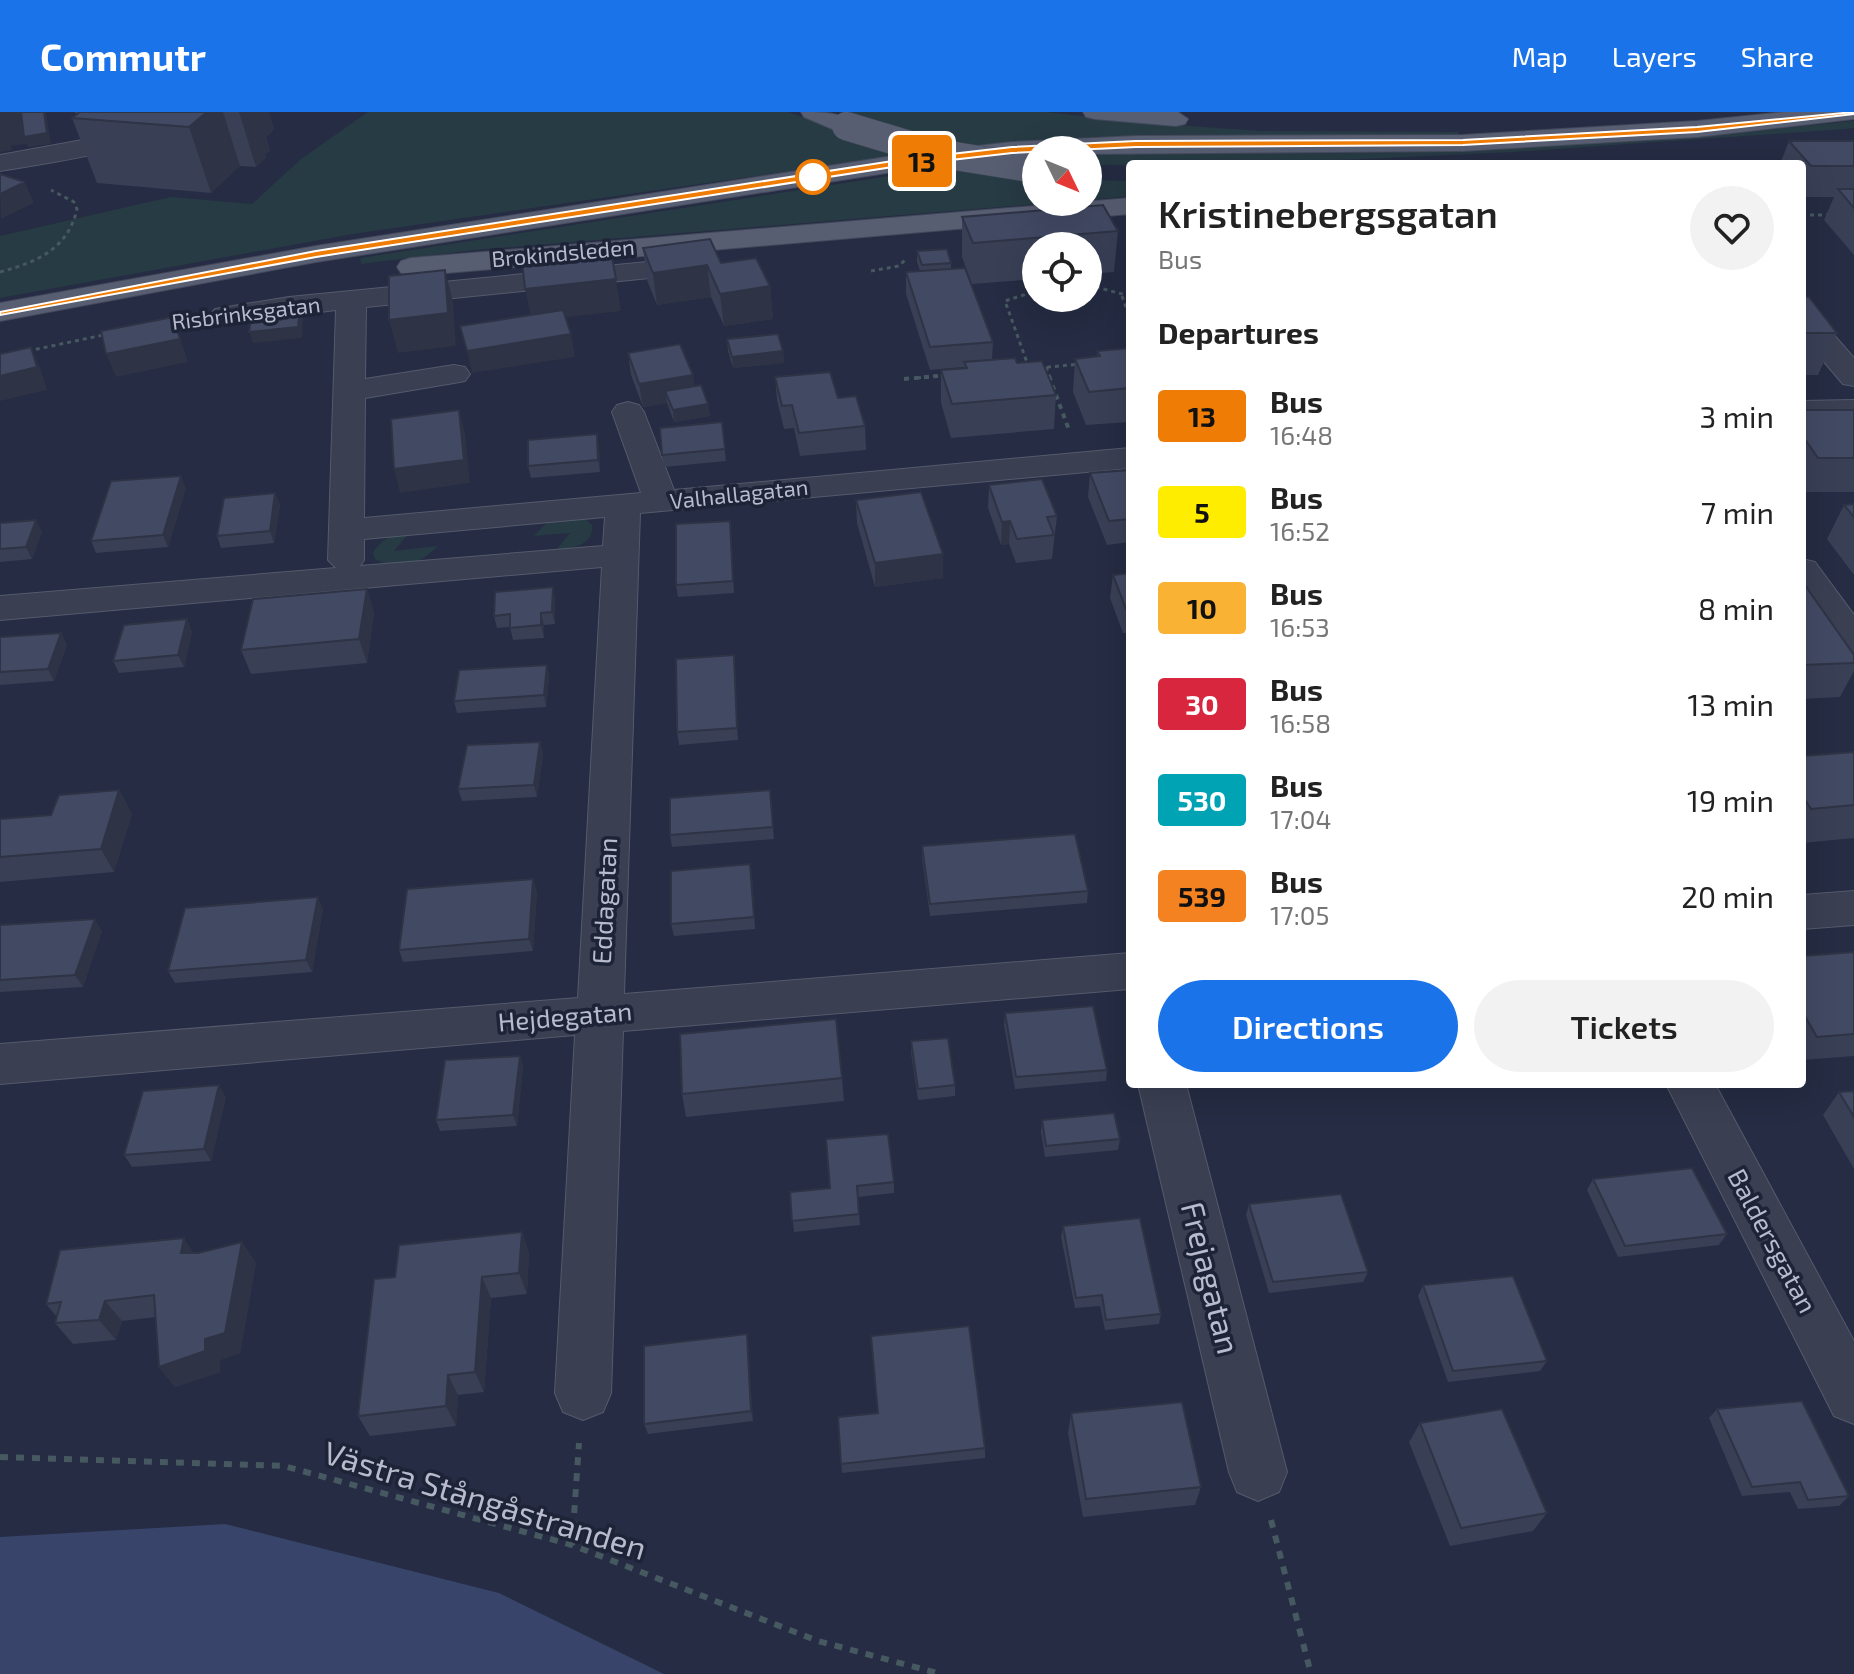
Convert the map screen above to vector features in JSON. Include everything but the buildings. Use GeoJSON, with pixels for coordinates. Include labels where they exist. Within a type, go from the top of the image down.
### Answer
{"type":"FeatureCollection","features":[{"type":"Feature","properties":{"kind":"main road"},"geometry":{"type":"LineString","coordinates":[[813,112],[846,126],[936,153],[1022,167]]}},
{"type":"Feature","properties":{"kind":"main road"},"geometry":{"type":"LineString","coordinates":[[1095,112],[1184,119],[1515,129],[1610,135]]}},
{"type":"Feature","properties":{"kind":"main road","name":"Brokindsleden"},"geometry":{"type":"LineString","coordinates":[[0,312],[316,254],[899,163],[1012,150],[1136,144],[1399,144],[1610,135],[1740,126],[1854,112]]}},
{"type":"Feature","properties":{"kind":"main road"},"geometry":{"type":"LineString","coordinates":[[1655,156],[1716,152]]}},
{"type":"Feature","properties":{"kind":"main road","name":"Brokindsleden"},"geometry":{"type":"LineString","coordinates":[[8,344],[155,304],[303,280],[576,252],[1126,206]]}},
{"type":"Feature","properties":{"kind":"street"},"geometry":{"type":"LineString","coordinates":[[0,163],[107,143],[186,112]]}},
{"type":"Feature","properties":{"kind":"street","name":"Risbrinksgatan"},"geometry":{"type":"LineString","coordinates":[[225,315],[688,267]]}},
{"type":"Feature","properties":{"kind":"street"},"geometry":{"type":"LineString","coordinates":[[345,578],[351,301]]}},
{"type":"Feature","properties":{"kind":"street"},"geometry":{"type":"LineString","coordinates":[[1806,322],[1854,377]]}},
{"type":"Feature","properties":{"kind":"street"},"geometry":{"type":"LineString","coordinates":[[350,391],[454,374]]}},
{"type":"Feature","properties":{"kind":"street"},"geometry":{"type":"LineString","coordinates":[[1806,411],[1854,410]]}},
{"type":"Feature","properties":{"kind":"street"},"geometry":{"type":"LineString","coordinates":[[628,412],[661,502]]}},
{"type":"Feature","properties":{"kind":"street","name":"Valhallagatan"},"geometry":{"type":"LineString","coordinates":[[348,530],[1126,458]]}},
{"type":"Feature","properties":{"kind":"street","name":"Eddagatan"},"geometry":{"type":"LineString","coordinates":[[583,1393],[623,505]]}},
{"type":"Feature","properties":{"kind":"street"},"geometry":{"type":"LineString","coordinates":[[0,608],[621,555]]}},
{"type":"Feature","properties":{"kind":"street"},"geometry":{"type":"LineString","coordinates":[[1806,575],[1854,641]]}},
{"type":"Feature","properties":{"kind":"street"},"geometry":{"type":"LineString","coordinates":[[1806,912],[1854,908]]}},
{"type":"Feature","properties":{"kind":"street","name":"Hejdegatan"},"geometry":{"type":"LineString","coordinates":[[0,1064],[1126,971]]}},
{"type":"Feature","properties":{"kind":"street","name":"Frejagatan"},"geometry":{"type":"LineString","coordinates":[[1163,1088],[1258,1472]]}},
{"type":"Feature","properties":{"kind":"street","name":"Baldersgatan"},"geometry":{"type":"LineString","coordinates":[[1692,1088],[1854,1397]]}},
{"type":"Feature","properties":{"kind":"path"},"geometry":{"type":"LineString","coordinates":[[0,272],[31,263],[64,244],[77,209],[65,195],[44,188]]}},
{"type":"Feature","properties":{"kind":"path"},"geometry":{"type":"LineString","coordinates":[[1806,215],[1841,215]]}},
{"type":"Feature","properties":{"kind":"path"},"geometry":{"type":"LineString","coordinates":[[1102,289],[1126,296]]}},
{"type":"Feature","properties":{"kind":"path"},"geometry":{"type":"LineString","coordinates":[[1122,295],[1126,307]]}},
{"type":"Feature","properties":{"kind":"path"},"geometry":{"type":"LineString","coordinates":[[1022,296],[1005,301],[1029,369],[1093,362]]}},
{"type":"Feature","properties":{"kind":"path"},"geometry":{"type":"LineString","coordinates":[[8,344],[109,334]]}},
{"type":"Feature","properties":{"kind":"path"},"geometry":{"type":"LineString","coordinates":[[1046,367],[1080,462]]}},
{"type":"Feature","properties":{"kind":"path"},"geometry":{"type":"LineString","coordinates":[[904,379],[951,375]]}},
{"type":"Feature","properties":{"kind":"path"},"geometry":{"type":"LineString","coordinates":[[572,1545],[583,1393]]}},
{"type":"Feature","properties":{"kind":"path","name":"Västra Stångåstranden"},"geometry":{"type":"LineString","coordinates":[[0,1457],[284,1466],[572,1545],[818,1641],[941,1674]]}},
{"type":"Feature","properties":{"kind":"path"},"geometry":{"type":"LineString","coordinates":[[1258,1472],[1311,1674]]}},
{"type":"Feature","properties":{"kind":"shaded area"},"geometry":{"type":"Polygon","coordinates":[[[368,112],[788,112],[907,154],[353,234],[0,298],[0,236],[171,197],[252,204],[301,159],[368,112]]]}},
{"type":"Feature","properties":{"kind":"shaded area"},"geometry":{"type":"Polygon","coordinates":[[[839,112],[1045,112],[1260,131],[1458,132],[1460,135],[1102,139],[1102,136],[1022,136],[1022,142],[957,148],[864,123],[839,112]]]}},
{"type":"Feature","properties":{"kind":"shaded area"},"geometry":{"type":"Polygon","coordinates":[[[1854,121],[1854,128],[1845,129],[1513,152],[1340,160],[1126,160],[1126,165],[1102,165],[1102,152],[1451,150],[1699,137],[1854,121]]]}},
{"type":"Feature","properties":{"kind":"shaded area"},"geometry":{"type":"Polygon","coordinates":[[[961,165],[1022,173],[1022,205],[474,250],[361,264],[360,258],[961,165]]]}},
{"type":"Feature","properties":{"kind":"shaded area"},"geometry":{"type":"Polygon","coordinates":[[[1102,180],[1126,181],[1126,196],[1102,199],[1102,180]]]}},
{"type":"Feature","properties":{"kind":"shaded area"},"geometry":{"type":"Polygon","coordinates":[[[550,519],[585,519],[592,525],[592,532],[581,545],[556,550],[570,533],[534,536],[550,519]]]}},
{"type":"Feature","properties":{"kind":"shaded area"},"geometry":{"type":"Polygon","coordinates":[[[410,532],[394,551],[438,546],[416,562],[401,566],[375,559],[373,553],[384,540],[410,532]]]}},
{"type":"Feature","properties":{"kind":"water"},"geometry":{"type":"Polygon","coordinates":[[[225,1524],[499,1593],[664,1674],[0,1674],[0,1537],[225,1524]]]}},
{"type":"Feature","properties":{"kind":"bus line","name":"13"},"geometry":{"type":"LineString","coordinates":[[0,312],[316,254],[899,163],[1012,150],[1136,144],[1463,143],[1697,129],[1854,112]]}}]}
